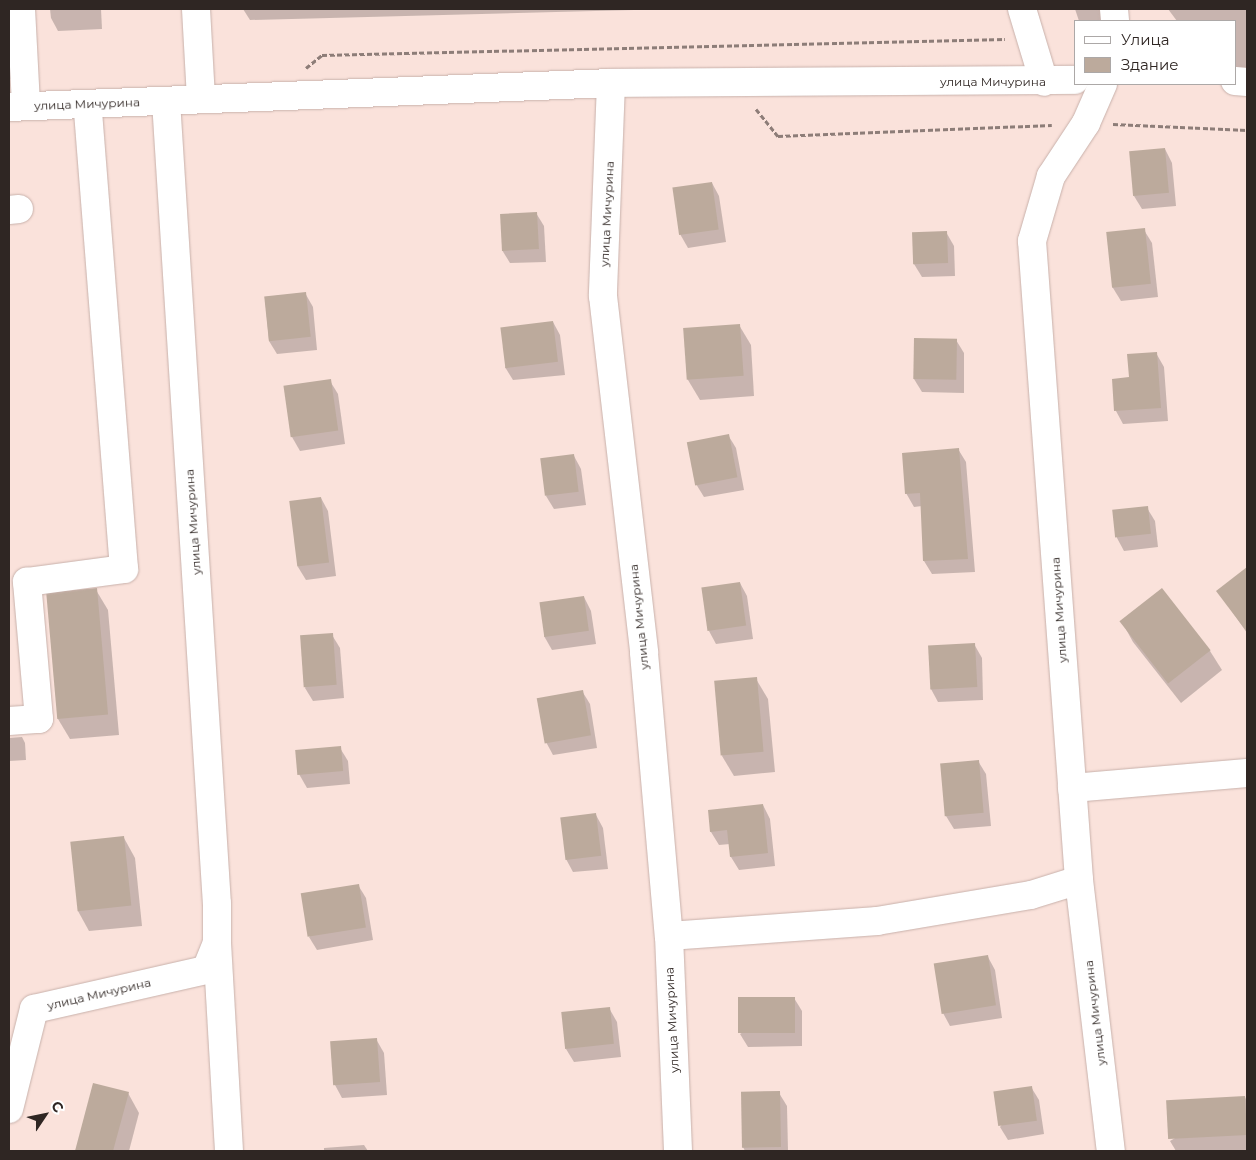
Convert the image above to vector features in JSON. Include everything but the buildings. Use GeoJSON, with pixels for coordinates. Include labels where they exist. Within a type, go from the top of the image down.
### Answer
{"type":"FeatureCollection","features":[{"type":"Feature","properties":{"kind":"street"},"geometry":{"type":"LineString","coordinates":[[17,107],[16,52],[21,9]]}},
{"type":"Feature","properties":{"kind":"street"},"geometry":{"type":"LineString","coordinates":[[196,9],[201,99]]}},
{"type":"Feature","properties":{"kind":"street"},"geometry":{"type":"LineString","coordinates":[[1022,9],[1044,82]]}},
{"type":"Feature","properties":{"kind":"street","name":"улица Мичурина"},"geometry":{"type":"LineString","coordinates":[[17,107],[611,83],[1044,82],[1074,80]]}},
{"type":"Feature","properties":{"kind":"street","name":"улица Мичурина"},"geometry":{"type":"LineString","coordinates":[[611,83],[603,296],[644,653],[669,936],[678,1151]]}},
{"type":"Feature","properties":{"kind":"street","name":"улица Мичурина"},"geometry":{"type":"LineString","coordinates":[[1103,85],[1086,123],[1051,176],[1032,241],[1079,880],[1112,1151]]}},
{"type":"Feature","properties":{"kind":"street","name":"улица Мичурина"},"geometry":{"type":"LineString","coordinates":[[166,101],[217,904],[217,943],[229,1151]]}},
{"type":"Feature","properties":{"kind":"street"},"geometry":{"type":"LineString","coordinates":[[9,721],[39,719],[27,582],[124,569],[87,104]]}},
{"type":"Feature","properties":{"kind":"street"},"geometry":{"type":"LineString","coordinates":[[1072,788],[1247,773]]}},
{"type":"Feature","properties":{"kind":"street"},"geometry":{"type":"LineString","coordinates":[[669,936],[877,921],[1031,895],[1079,880]]}},
{"type":"Feature","properties":{"kind":"street","name":"улица Мичурина"},"geometry":{"type":"LineString","coordinates":[[9,1109],[34,1009],[206,970],[217,943]]}},
{"type":"Feature","properties":{"kind":"path"},"geometry":{"type":"LineString","coordinates":[[300,73],[322,56],[1031,39]]}},
{"type":"Feature","properties":{"kind":"path"},"geometry":{"type":"LineString","coordinates":[[754,107],[778,136],[1086,123],[1247,130]]}}]}
